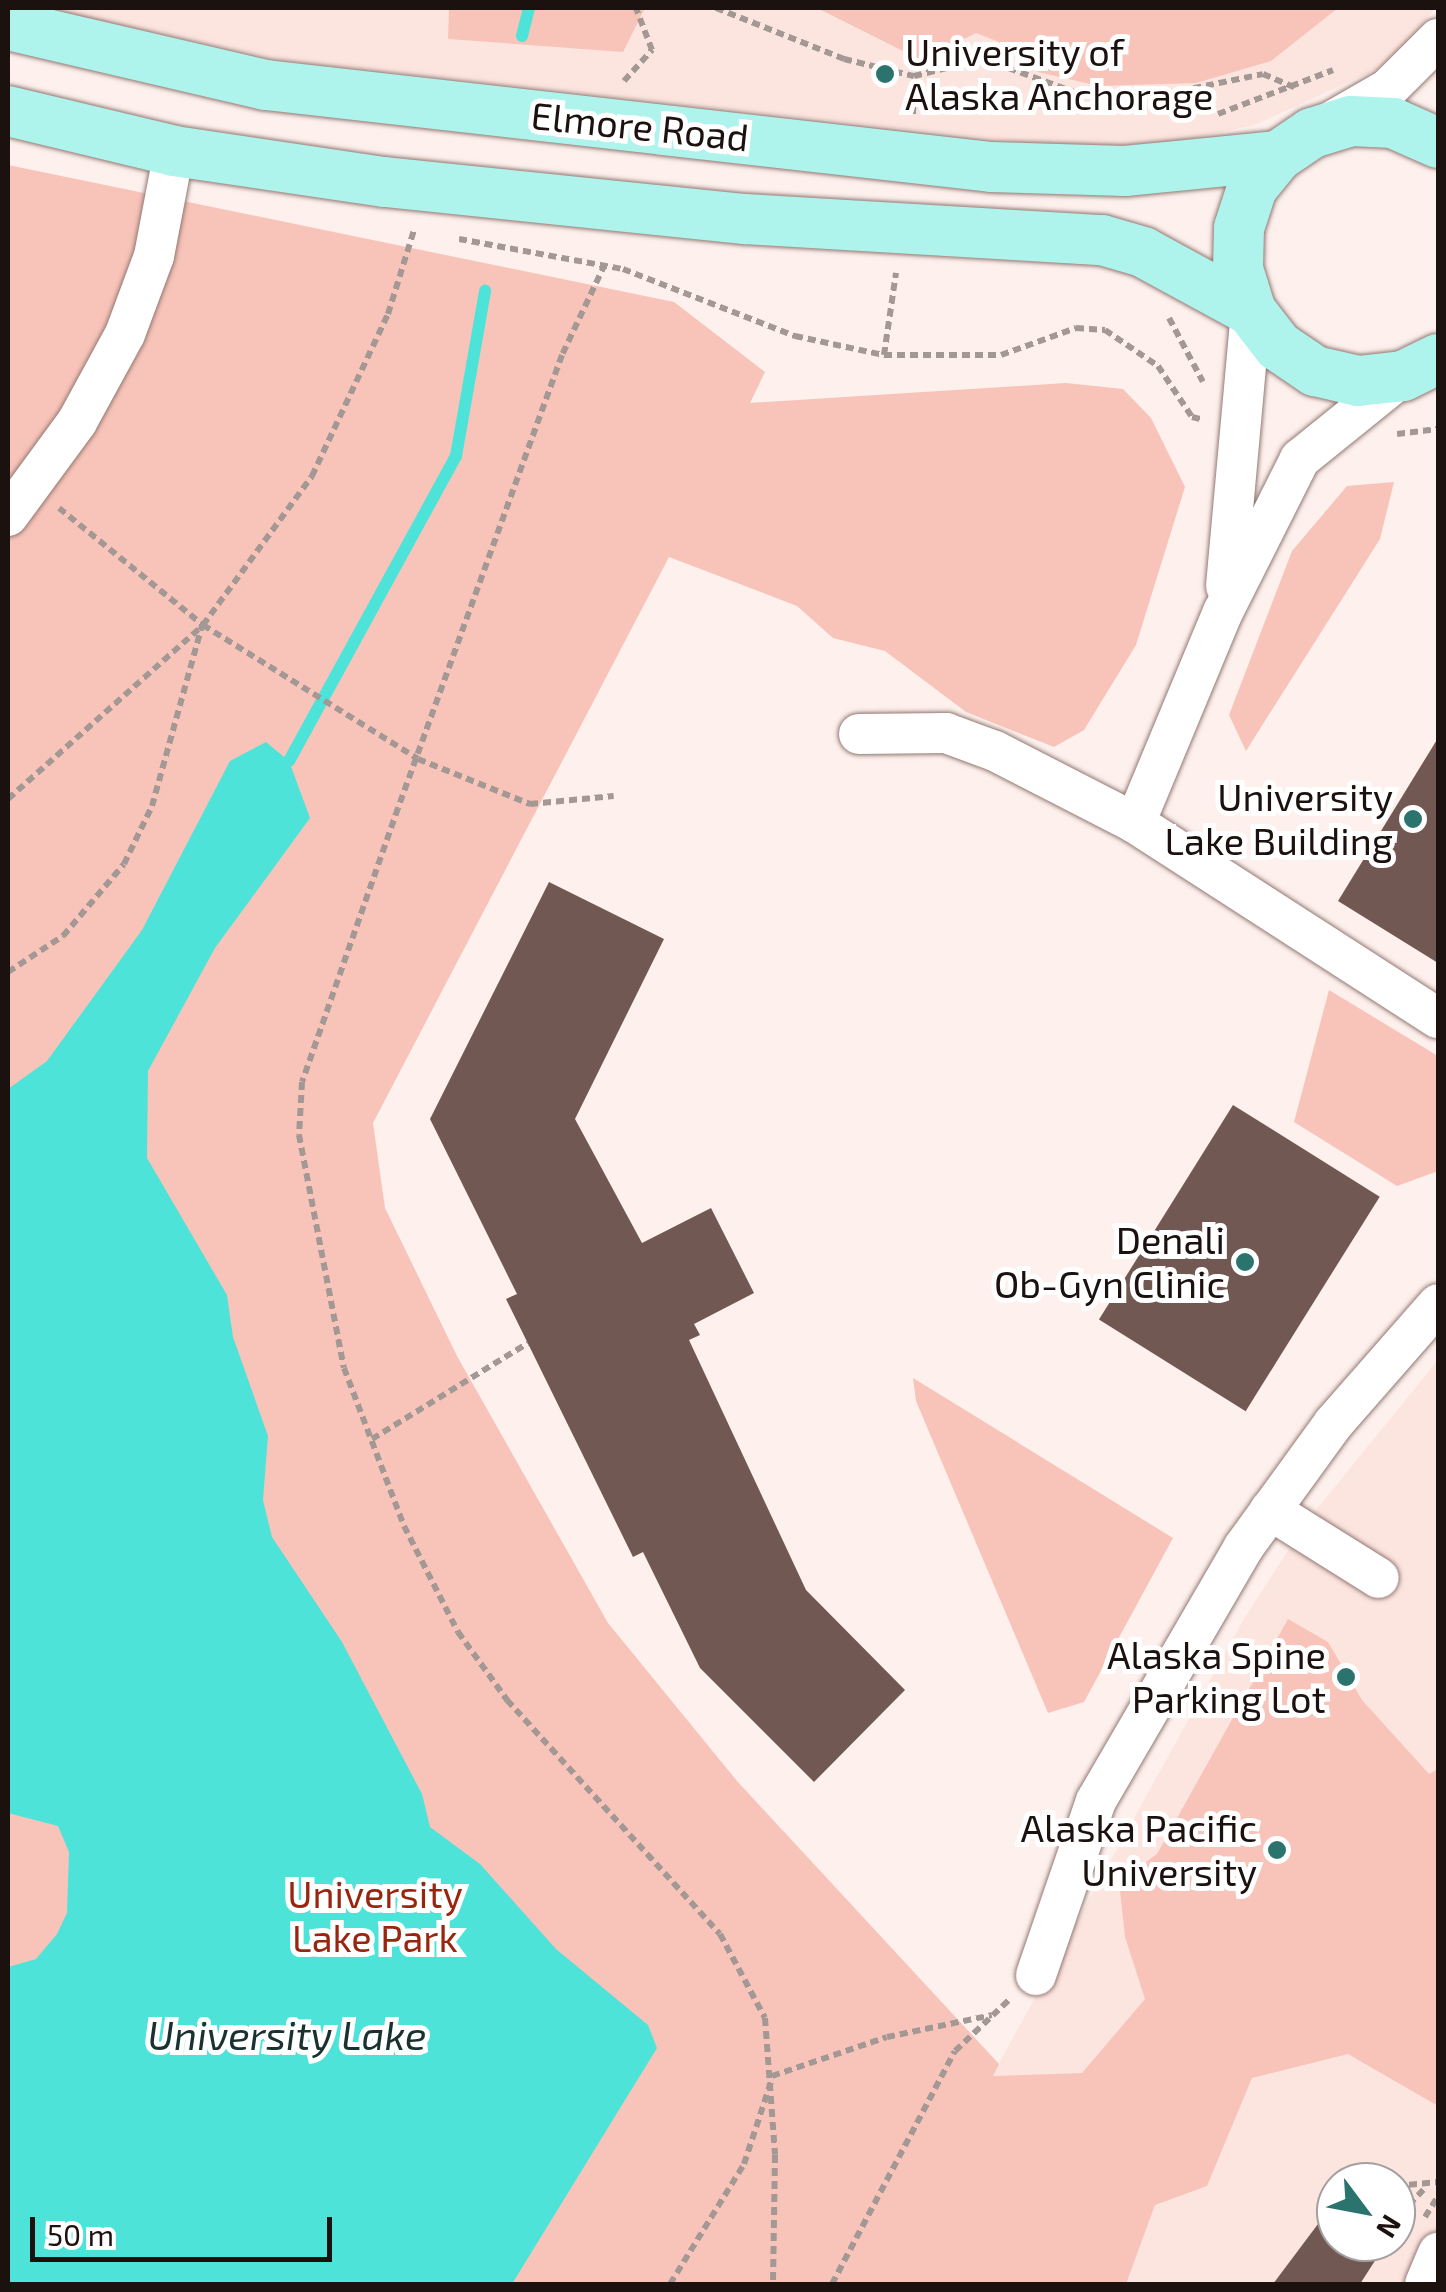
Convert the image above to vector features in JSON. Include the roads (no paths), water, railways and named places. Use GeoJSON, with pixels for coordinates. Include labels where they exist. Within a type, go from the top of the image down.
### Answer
{"type":"FeatureCollection","features":[{"type":"Feature","properties":{"kind":"main road","name":"Elmore Road"},"geometry":{"type":"LineString","coordinates":[[8,24],[266,85],[1007,168],[1152,170],[1295,125],[1393,123],[1438,143]]}},
{"type":"Feature","properties":{"kind":"main road"},"geometry":{"type":"LineString","coordinates":[[8,111],[174,151],[745,220],[1102,240],[1143,252],[1251,311]]}},
{"type":"Feature","properties":{"kind":"main road"},"geometry":{"type":"LineString","coordinates":[[1295,125],[1252,188],[1239,228],[1238,269],[1251,311],[1278,346],[1315,370],[1358,380],[1426,370]]}},
{"type":"Feature","properties":{"kind":"street"},"geometry":{"type":"LineString","coordinates":[[1295,125],[1388,89],[1438,39]]}},
{"type":"Feature","properties":{"kind":"street"},"geometry":{"type":"LineString","coordinates":[[18,502],[125,334],[154,256],[174,151]]}},
{"type":"Feature","properties":{"kind":"street"},"geometry":{"type":"LineString","coordinates":[[1223,612],[1251,311]]}},
{"type":"Feature","properties":{"kind":"street"},"geometry":{"type":"LineString","coordinates":[[1135,824],[1223,612],[1300,460],[1426,370]]}},
{"type":"Feature","properties":{"kind":"street"},"geometry":{"type":"LineString","coordinates":[[860,734],[946,733],[995,751],[1135,824],[1438,1018]]}},
{"type":"Feature","properties":{"kind":"street"},"geometry":{"type":"LineString","coordinates":[[1036,1975],[1096,1801],[1270,1510],[1438,1304]]}},
{"type":"Feature","properties":{"kind":"street"},"geometry":{"type":"LineString","coordinates":[[1270,1510],[1379,1578]]}},
{"type":"Feature","properties":{"kind":"street"},"geometry":{"type":"LineString","coordinates":[[1422,2250],[1425,2284]]}},
{"type":"Feature","properties":{"kind":"water","name":"University Lake"},"geometry":{"type":"Polygon","coordinates":[[[266,742],[289,761],[310,818],[215,948],[148,1071],[147,1158],[227,1295],[233,1337],[268,1436],[263,1500],[272,1537],[342,1642],[422,1794],[430,1827],[480,1864],[556,1949],[648,2025],[657,2048],[512,2284],[8,2284],[8,1967],[36,1959],[57,1934],[67,1913],[69,1852],[58,1826],[8,1813],[8,1089],[47,1061],[142,930],[230,761],[266,742]]]}},
{"type":"Feature","properties":{"kind":"waterway"},"geometry":{"type":"LineString","coordinates":[[522,36],[529,8]]}},
{"type":"Feature","properties":{"kind":"waterway"},"geometry":{"type":"LineString","coordinates":[[289,761],[456,456],[485,291]]}},
{"type":"Feature","properties":{"kind":"place","name":"University of Alaska Anchorage"},"geometry":{"type":"Point","coordinates":[885,74]}},
{"type":"Feature","properties":{"kind":"place","name":"University Lake Building"},"geometry":{"type":"Point","coordinates":[1413,819]}},
{"type":"Feature","properties":{"kind":"place","name":"Denali Ob-Gyn Clinic"},"geometry":{"type":"Point","coordinates":[1245,1262]}},
{"type":"Feature","properties":{"kind":"place","name":"Alaska Spine Parking Lot"},"geometry":{"type":"Point","coordinates":[1346,1677]}},
{"type":"Feature","properties":{"kind":"place","name":"Alaska Pacific University"},"geometry":{"type":"Point","coordinates":[1277,1850]}},
{"type":"Feature","properties":{"kind":"park label","name":"University Lake Park"},"geometry":{"type":"Point","coordinates":[375,1916]}}]}
